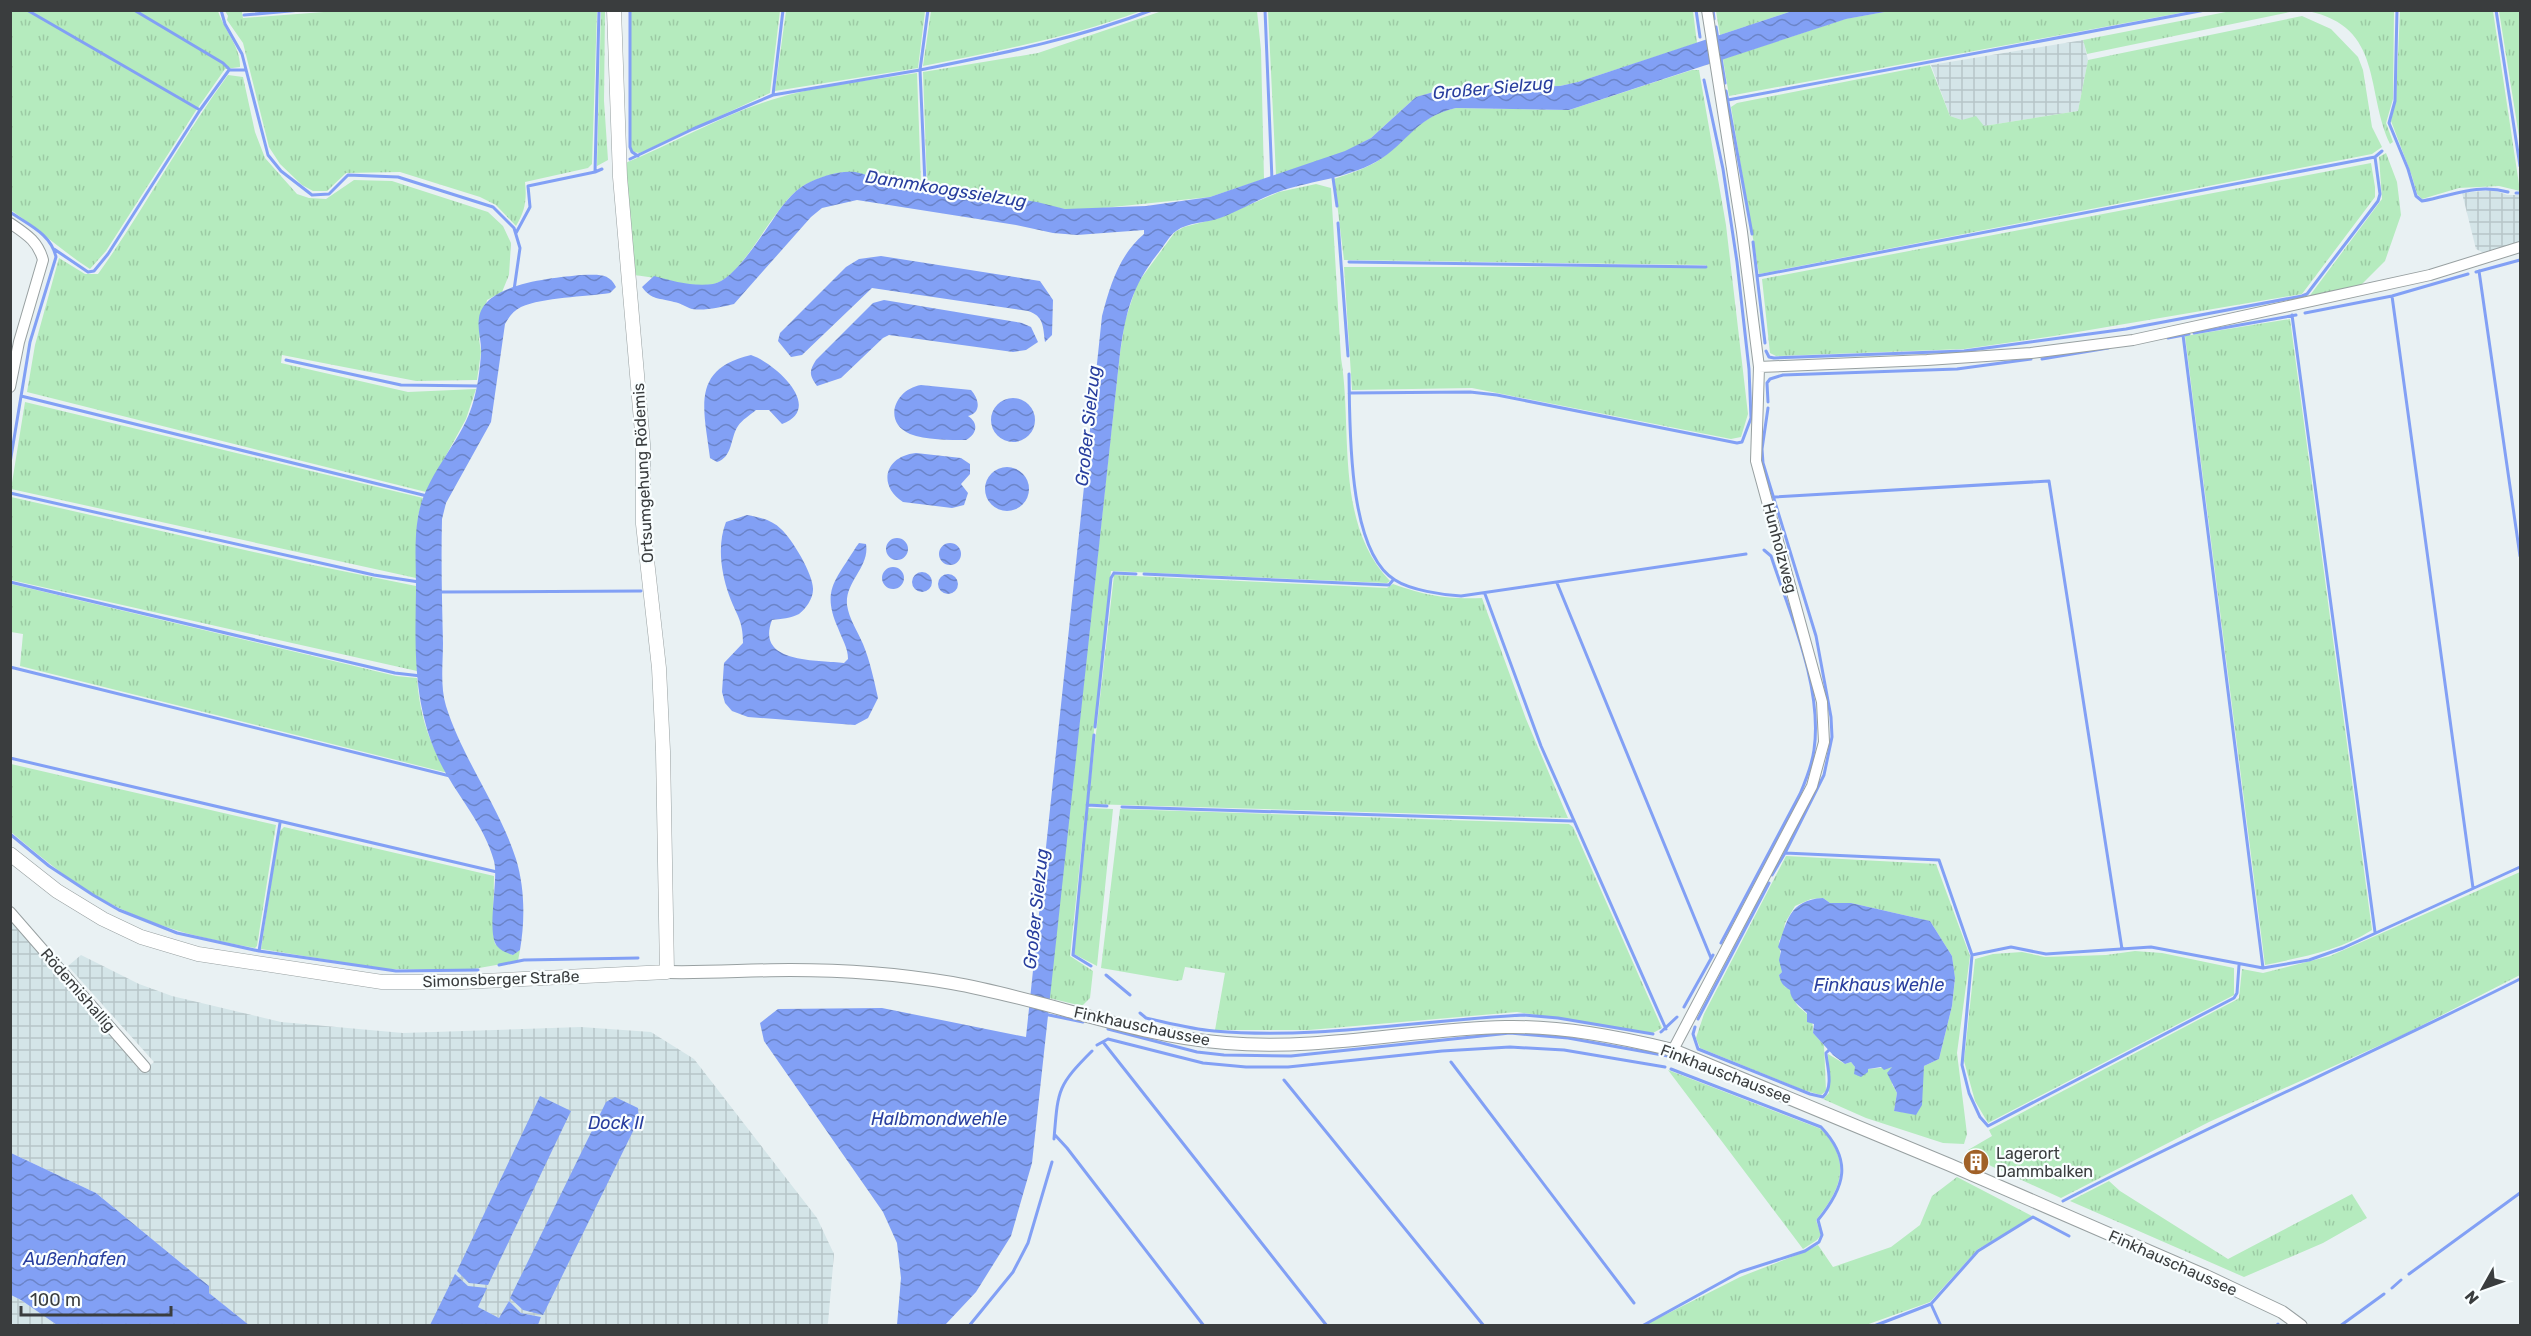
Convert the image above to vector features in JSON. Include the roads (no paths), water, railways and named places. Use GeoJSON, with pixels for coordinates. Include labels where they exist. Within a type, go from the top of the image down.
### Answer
{"type":"FeatureCollection","features":[{"type":"Feature","properties":{"kind":"main road","name":"Ortsumgehung Rödemis"},"geometry":{"type":"LineString","coordinates":[[614,10],[620,177],[644,444],[643,524],[659,668],[663,751],[667,972]]}},
{"type":"Feature","properties":{"kind":"main road","name":"Simonsberger Straße"},"geometry":{"type":"LineString","coordinates":[[10,854],[57,891],[104,919],[141,937],[198,954],[382,982],[473,981],[667,972]]}},
{"type":"Feature","properties":{"kind":"street","name":"Hunholzweg"},"geometry":{"type":"LineString","coordinates":[[1673,1050],[1812,786],[1824,742],[1822,702],[1756,461],[1759,367],[1742,232],[1707,10]]}},
{"type":"Feature","properties":{"kind":"street"},"geometry":{"type":"LineString","coordinates":[[10,223],[34,241],[40,248],[43,260],[19,342],[10,387]]}},
{"type":"Feature","properties":{"kind":"street"},"geometry":{"type":"LineString","coordinates":[[1759,367],[2031,353],[2133,340],[2430,275],[2520,247]]}},
{"type":"Feature","properties":{"kind":"street","name":"Rödemishallig"},"geometry":{"type":"LineString","coordinates":[[10,912],[146,1067]]}},
{"type":"Feature","properties":{"kind":"street","name":"Simonsberger Straße"},"geometry":{"type":"LineString","coordinates":[[667,972],[790,970],[853,972],[952,983],[1018,998]]}},
{"type":"Feature","properties":{"kind":"street","name":"Finkhauschaussee"},"geometry":{"type":"LineString","coordinates":[[1018,998],[1137,1028],[1224,1043],[1285,1045],[1508,1027],[1552,1029],[1673,1050],[1950,1165],[2282,1312],[2301,1326]]}},
{"type":"Feature","properties":{"kind":"water"},"geometry":{"type":"Polygon","coordinates":[[[1792,11],[1890,11],[1846,19],[1569,110],[1456,108],[1441,112],[1429,118],[1392,151],[1370,165],[1346,174],[1278,192],[1220,218],[1181,228],[1171,236],[1150,264],[1136,288],[1125,324],[1120,353],[1032,1163],[1011,1236],[976,1292],[945,1325],[897,1325],[901,1278],[897,1243],[883,1212],[764,1041],[760,1023],[778,1009],[882,1008],[1026,1037],[1102,316],[1108,293],[1122,261],[1135,242],[1144,234],[1144,230],[1077,235],[1053,233],[857,200],[822,208],[811,217],[734,304],[708,309],[692,309],[652,296],[642,287],[654,276],[698,285],[721,281],[745,258],[791,196],[806,184],[830,175],[855,172],[877,177],[890,176],[899,181],[1037,202],[1065,209],[1146,206],[1210,197],[1345,151],[1371,138],[1416,97],[1444,89],[1560,86],[1578,82],[1792,11]]]}},
{"type":"Feature","properties":{"kind":"water"},"geometry":{"type":"Polygon","coordinates":[[[881,256],[1040,281],[1053,300],[1052,335],[1045,342],[1040,319],[1028,311],[872,288],[802,355],[791,357],[778,341],[780,333],[846,267],[859,259],[881,256]]]}},
{"type":"Feature","properties":{"kind":"water"},"geometry":{"type":"Polygon","coordinates":[[[581,275],[606,277],[616,287],[610,293],[552,299],[521,307],[505,324],[491,422],[446,503],[442,519],[444,699],[453,726],[509,839],[516,859],[523,893],[523,928],[520,950],[513,955],[500,949],[494,939],[495,870],[489,847],[438,758],[424,717],[416,654],[417,526],[422,501],[428,486],[462,429],[474,399],[481,354],[479,318],[484,306],[493,297],[521,284],[581,275]]]}},
{"type":"Feature","properties":{"kind":"water"},"geometry":{"type":"Polygon","coordinates":[[[884,300],[1022,323],[1031,327],[1038,342],[1026,350],[1013,352],[889,335],[841,378],[817,386],[811,373],[816,360],[873,303],[884,300]]]}},
{"type":"Feature","properties":{"kind":"water"},"geometry":{"type":"Polygon","coordinates":[[[751,355],[783,376],[792,386],[799,408],[794,417],[782,424],[769,410],[756,410],[738,426],[729,452],[717,462],[710,458],[705,423],[705,393],[718,370],[731,361],[751,355]]]}},
{"type":"Feature","properties":{"kind":"water"},"geometry":{"type":"Polygon","coordinates":[[[921,385],[971,390],[978,405],[975,412],[968,416],[975,425],[970,438],[966,440],[930,439],[901,429],[896,422],[895,406],[904,393],[921,385]]]}},
{"type":"Feature","properties":{"kind":"water"},"geometry":{"type":"Polygon","coordinates":[[[1013,398],[1022,399],[1029,404],[1034,411],[1034,429],[1029,436],[1022,441],[1013,442],[1004,441],[997,436],[992,429],[991,420],[992,411],[997,404],[1004,399],[1013,398]]]}},
{"type":"Feature","properties":{"kind":"water"},"geometry":{"type":"Polygon","coordinates":[[[916,453],[961,458],[970,464],[970,474],[961,484],[968,493],[964,505],[952,508],[903,502],[895,495],[888,480],[891,465],[905,455],[916,453]]]}},
{"type":"Feature","properties":{"kind":"water"},"geometry":{"type":"Polygon","coordinates":[[[1007,467],[1016,468],[1023,473],[1028,480],[1028,498],[1023,505],[1016,510],[1007,511],[998,510],[991,505],[986,498],[985,489],[986,480],[991,473],[998,468],[1007,467]]]}},
{"type":"Feature","properties":{"kind":"water"},"geometry":{"type":"Polygon","coordinates":[[[747,515],[769,521],[781,529],[796,549],[810,576],[813,593],[804,609],[799,614],[772,620],[769,634],[772,645],[780,652],[792,657],[844,663],[848,659],[846,647],[833,615],[831,594],[837,577],[856,547],[859,543],[866,544],[864,560],[847,596],[847,605],[851,620],[868,657],[878,698],[868,718],[855,725],[748,717],[732,711],[725,703],[722,692],[724,663],[743,643],[743,635],[724,577],[721,558],[723,531],[726,522],[747,515]]]}},
{"type":"Feature","properties":{"kind":"water"},"geometry":{"type":"Polygon","coordinates":[[[897,538],[905,541],[908,549],[905,557],[897,560],[889,557],[886,549],[889,541],[897,538]]]}},
{"type":"Feature","properties":{"kind":"water"},"geometry":{"type":"Polygon","coordinates":[[[950,543],[958,546],[961,554],[958,562],[950,565],[942,562],[939,554],[942,546],[950,543]]]}},
{"type":"Feature","properties":{"kind":"water"},"geometry":{"type":"Polygon","coordinates":[[[893,567],[903,574],[904,578],[897,588],[893,589],[883,582],[882,578],[889,568],[893,567]]]}},
{"type":"Feature","properties":{"kind":"water"},"geometry":{"type":"Polygon","coordinates":[[[918,572],[926,572],[932,578],[932,586],[926,592],[918,592],[912,586],[912,578],[918,572]]]}},
{"type":"Feature","properties":{"kind":"water"},"geometry":{"type":"Polygon","coordinates":[[[944,574],[952,574],[958,580],[958,588],[952,594],[944,594],[938,588],[938,580],[944,574]]]}},
{"type":"Feature","properties":{"kind":"water","name":"Finkhaus Wehle"},"geometry":{"type":"Polygon","coordinates":[[[1823,898],[1830,903],[1851,903],[1930,921],[1952,956],[1955,978],[1952,1006],[1939,1059],[1924,1066],[1922,1105],[1916,1115],[1894,1111],[1897,1093],[1887,1073],[1892,1067],[1884,1070],[1881,1067],[1868,1069],[1868,1072],[1861,1077],[1854,1074],[1855,1067],[1851,1062],[1845,1064],[1833,1055],[1813,1033],[1814,1024],[1807,1022],[1807,1013],[1794,1000],[1790,990],[1781,980],[1779,960],[1781,951],[1778,947],[1787,921],[1802,903],[1823,898]]]}},
{"type":"Feature","properties":{"kind":"water"},"geometry":{"type":"Polygon","coordinates":[[[540,1096],[571,1111],[488,1285],[469,1283],[457,1271],[540,1096]]]}},
{"type":"Feature","properties":{"kind":"water","name":"Dock II"},"geometry":{"type":"Polygon","coordinates":[[[615,1097],[638,1108],[639,1119],[543,1315],[523,1310],[510,1298],[606,1102],[615,1097]]]}},
{"type":"Feature","properties":{"kind":"water","name":"Außenhafen"},"geometry":{"type":"Polygon","coordinates":[[[11,1153],[96,1193],[209,1286],[209,1293],[249,1325],[57,1325],[11,1295],[11,1153]]]}},
{"type":"Feature","properties":{"kind":"water"},"geometry":{"type":"Polygon","coordinates":[[[455,1274],[468,1286],[487,1288],[478,1307],[499,1318],[509,1301],[521,1313],[541,1317],[538,1325],[430,1325],[455,1274]]]}},
{"type":"Feature","properties":{"kind":"waterway"},"geometry":{"type":"LineString","coordinates":[[27,10],[200,110]]}},
{"type":"Feature","properties":{"kind":"waterway"},"geometry":{"type":"LineString","coordinates":[[134,10],[223,63],[229,69]]}},
{"type":"Feature","properties":{"kind":"waterway"},"geometry":{"type":"LineString","coordinates":[[221,10],[225,24],[242,54],[268,155],[281,171],[312,195],[329,194],[348,175],[398,177],[493,207],[514,228],[520,248],[514,290]]}},
{"type":"Feature","properties":{"kind":"waterway"},"geometry":{"type":"LineString","coordinates":[[244,15],[301,10]]}},
{"type":"Feature","properties":{"kind":"waterway"},"geometry":{"type":"LineString","coordinates":[[516,233],[530,207],[528,186],[595,172],[599,10]]}},
{"type":"Feature","properties":{"kind":"waterway"},"geometry":{"type":"LineString","coordinates":[[630,10],[630,147],[632,152],[638,156]]}},
{"type":"Feature","properties":{"kind":"waterway"},"geometry":{"type":"LineString","coordinates":[[773,95],[783,10]]}},
{"type":"Feature","properties":{"kind":"waterway"},"geometry":{"type":"LineString","coordinates":[[928,10],[920,70],[1066,38],[1152,10]]}},
{"type":"Feature","properties":{"kind":"waterway"},"geometry":{"type":"LineString","coordinates":[[1265,10],[1272,180]]}},
{"type":"Feature","properties":{"kind":"waterway"},"geometry":{"type":"LineString","coordinates":[[1696,10],[1700,37]]}},
{"type":"Feature","properties":{"kind":"waterway"},"geometry":{"type":"LineString","coordinates":[[1713,10],[1714,19]]}},
{"type":"Feature","properties":{"kind":"waterway"},"geometry":{"type":"LineString","coordinates":[[1728,100],[2205,10]]}},
{"type":"Feature","properties":{"kind":"waterway"},"geometry":{"type":"LineString","coordinates":[[2397,10],[2395,101],[2389,123],[2408,169],[2416,196],[2422,201],[2465,191],[2486,189],[2508,192]]}},
{"type":"Feature","properties":{"kind":"waterway"},"geometry":{"type":"LineString","coordinates":[[2496,10],[2520,166]]}},
{"type":"Feature","properties":{"kind":"waterway"},"geometry":{"type":"LineString","coordinates":[[1716,27],[1718,40]]}},
{"type":"Feature","properties":{"kind":"waterway"},"geometry":{"type":"LineString","coordinates":[[1721,58],[1725,83]]}},
{"type":"Feature","properties":{"kind":"waterway"},"geometry":{"type":"LineString","coordinates":[[54,249],[88,272],[94,271],[108,254],[200,110],[229,70],[246,70]]}},
{"type":"Feature","properties":{"kind":"waterway","name":"Dammkoogssielzug"},"geometry":{"type":"LineString","coordinates":[[630,159],[773,95],[920,70],[925,184]]}},
{"type":"Feature","properties":{"kind":"waterway"},"geometry":{"type":"LineString","coordinates":[[1349,393],[1470,392],[1497,395],[1737,443],[1742,442],[1751,418],[1749,369],[1737,262],[1723,169],[1704,80]]}},
{"type":"Feature","properties":{"kind":"waterway"},"geometry":{"type":"LineString","coordinates":[[1726,91],[1752,234]]}},
{"type":"Feature","properties":{"kind":"waterway"},"geometry":{"type":"LineString","coordinates":[[1757,276],[2375,157],[2382,151]]}},
{"type":"Feature","properties":{"kind":"waterway"},"geometry":{"type":"LineString","coordinates":[[1766,351],[1769,357],[1774,358],[1964,351],[2126,329],[2302,296],[2307,294],[2378,201],[2380,194],[2375,157]]}},
{"type":"Feature","properties":{"kind":"waterway"},"geometry":{"type":"LineString","coordinates":[[595,172],[602,169]]}},
{"type":"Feature","properties":{"kind":"waterway"},"geometry":{"type":"LineString","coordinates":[[1333,178],[1337,206]]}},
{"type":"Feature","properties":{"kind":"waterway"},"geometry":{"type":"LineString","coordinates":[[10,212],[44,236],[56,257],[30,342],[10,463]]}},
{"type":"Feature","properties":{"kind":"waterway"},"geometry":{"type":"LineString","coordinates":[[1338,223],[1348,356]]}},
{"type":"Feature","properties":{"kind":"waterway"},"geometry":{"type":"LineString","coordinates":[[1753,242],[1765,343]]}},
{"type":"Feature","properties":{"kind":"waterway"},"geometry":{"type":"LineString","coordinates":[[2476,272],[2520,260]]}},
{"type":"Feature","properties":{"kind":"waterway"},"geometry":{"type":"LineString","coordinates":[[1349,262],[1706,267]]}},
{"type":"Feature","properties":{"kind":"waterway"},"geometry":{"type":"LineString","coordinates":[[2479,271],[2520,556]]}},
{"type":"Feature","properties":{"kind":"waterway"},"geometry":{"type":"LineString","coordinates":[[2305,313],[2392,296],[2468,274]]}},
{"type":"Feature","properties":{"kind":"waterway"},"geometry":{"type":"LineString","coordinates":[[2392,296],[2473,888]]}},
{"type":"Feature","properties":{"kind":"waterway"},"geometry":{"type":"LineString","coordinates":[[2292,315],[2375,932]]}},
{"type":"Feature","properties":{"kind":"waterway"},"geometry":{"type":"LineString","coordinates":[[2194,333],[2296,315]]}},
{"type":"Feature","properties":{"kind":"waterway"},"geometry":{"type":"LineString","coordinates":[[2168,338],[2189,334]]}},
{"type":"Feature","properties":{"kind":"waterway"},"geometry":{"type":"LineString","coordinates":[[2183,335],[2263,968]]}},
{"type":"Feature","properties":{"kind":"waterway"},"geometry":{"type":"LineString","coordinates":[[2042,359],[2108,348]]}},
{"type":"Feature","properties":{"kind":"waterway"},"geometry":{"type":"LineString","coordinates":[[1768,402],[1767,383],[1770,379],[1783,375],[1957,369],[2031,359]]}},
{"type":"Feature","properties":{"kind":"waterway"},"geometry":{"type":"LineString","coordinates":[[286,360],[401,385],[479,386]]}},
{"type":"Feature","properties":{"kind":"waterway"},"geometry":{"type":"LineString","coordinates":[[1349,374],[1351,454],[1360,515],[1368,543],[1379,565],[1401,584],[1461,596],[1746,554]]}},
{"type":"Feature","properties":{"kind":"waterway"},"geometry":{"type":"LineString","coordinates":[[21,396],[427,496]]}},
{"type":"Feature","properties":{"kind":"waterway"},"geometry":{"type":"LineString","coordinates":[[1768,408],[1762,449],[1763,463],[1816,636],[1831,717],[1832,737],[1824,775],[1785,853]]}},
{"type":"Feature","properties":{"kind":"waterway"},"geometry":{"type":"LineString","coordinates":[[1775,497],[2049,481],[2122,949]]}},
{"type":"Feature","properties":{"kind":"waterway"},"geometry":{"type":"LineString","coordinates":[[10,493],[374,575],[419,582]]}},
{"type":"Feature","properties":{"kind":"waterway"},"geometry":{"type":"LineString","coordinates":[[1721,943],[1800,794],[1814,750],[1816,726],[1814,702],[1803,652],[1771,556],[1764,550]]}},
{"type":"Feature","properties":{"kind":"waterway"},"geometry":{"type":"LineString","coordinates":[[1114,573],[1136,574]]}},
{"type":"Feature","properties":{"kind":"waterway"},"geometry":{"type":"LineString","coordinates":[[1095,727],[1111,578],[1114,573]]}},
{"type":"Feature","properties":{"kind":"waterway"},"geometry":{"type":"LineString","coordinates":[[1144,574],[1389,585],[1393,580]]}},
{"type":"Feature","properties":{"kind":"waterway"},"geometry":{"type":"LineString","coordinates":[[10,582],[395,673],[421,676]]}},
{"type":"Feature","properties":{"kind":"waterway"},"geometry":{"type":"LineString","coordinates":[[1557,583],[1711,958]]}},
{"type":"Feature","properties":{"kind":"waterway"},"geometry":{"type":"LineString","coordinates":[[439,592],[641,591]]}},
{"type":"Feature","properties":{"kind":"waterway"},"geometry":{"type":"LineString","coordinates":[[1485,594],[1541,746],[1666,1029]]}},
{"type":"Feature","properties":{"kind":"waterway"},"geometry":{"type":"LineString","coordinates":[[10,667],[454,777]]}},
{"type":"Feature","properties":{"kind":"waterway"},"geometry":{"type":"LineString","coordinates":[[1073,955],[1094,735]]}},
{"type":"Feature","properties":{"kind":"waterway"},"geometry":{"type":"LineString","coordinates":[[10,758],[497,872]]}},
{"type":"Feature","properties":{"kind":"waterway"},"geometry":{"type":"LineString","coordinates":[[1087,805],[1107,806]]}},
{"type":"Feature","properties":{"kind":"waterway"},"geometry":{"type":"LineString","coordinates":[[1122,807],[1572,821]]}},
{"type":"Feature","properties":{"kind":"waterway"},"geometry":{"type":"LineString","coordinates":[[259,951],[280,823]]}},
{"type":"Feature","properties":{"kind":"waterway"},"geometry":{"type":"LineString","coordinates":[[10,834],[49,866],[93,895],[119,910],[177,933],[259,951],[396,971],[478,970]]}},
{"type":"Feature","properties":{"kind":"waterway"},"geometry":{"type":"LineString","coordinates":[[1772,875],[1785,853],[1939,860],[1972,955],[2011,947],[2046,954],[2151,947],[2263,968],[2309,960],[2343,948],[2520,867]]}},
{"type":"Feature","properties":{"kind":"waterway"},"geometry":{"type":"LineString","coordinates":[[1698,1019],[1769,883]]}},
{"type":"Feature","properties":{"kind":"waterway"},"geometry":{"type":"LineString","coordinates":[[1073,955],[1091,966]]}},
{"type":"Feature","properties":{"kind":"waterway"},"geometry":{"type":"LineString","coordinates":[[1684,1007],[1713,955]]}},
{"type":"Feature","properties":{"kind":"waterway"},"geometry":{"type":"LineString","coordinates":[[1972,955],[1962,1065],[1969,1093],[1980,1117],[1988,1126],[2234,998],[2237,993],[2239,965]]}},
{"type":"Feature","properties":{"kind":"waterway"},"geometry":{"type":"LineString","coordinates":[[499,965],[524,960],[638,958]]}},
{"type":"Feature","properties":{"kind":"waterway"},"geometry":{"type":"LineString","coordinates":[[1106,975],[1130,995]]}},
{"type":"Feature","properties":{"kind":"waterway"},"geometry":{"type":"LineString","coordinates":[[2063,1201],[2520,979]]}},
{"type":"Feature","properties":{"kind":"waterway"},"geometry":{"type":"LineString","coordinates":[[1140,1013],[1146,1018],[1188,1027],[1253,1033],[1330,1031],[1524,1015],[1558,1018],[1653,1034]]}},
{"type":"Feature","properties":{"kind":"waterway"},"geometry":{"type":"LineString","coordinates":[[1044,1014],[1083,1022]]}},
{"type":"Feature","properties":{"kind":"waterway"},"geometry":{"type":"LineString","coordinates":[[1661,1032],[1677,1017]]}},
{"type":"Feature","properties":{"kind":"waterway"},"geometry":{"type":"LineString","coordinates":[[1695,1027],[1693,1034],[1698,1049],[1810,1094],[1823,1097],[1829,1082],[1826,1053],[1829,1050]]}},
{"type":"Feature","properties":{"kind":"waterway"},"geometry":{"type":"LineString","coordinates":[[1108,1029],[1197,1052],[1224,1055],[1291,1056],[1510,1033],[1568,1038],[1668,1056]]}},
{"type":"Feature","properties":{"kind":"waterway"},"geometry":{"type":"LineString","coordinates":[[1097,1045],[1108,1039],[1203,1063],[1246,1067],[1288,1067],[1442,1051],[1510,1047],[1564,1050],[1665,1067]]}},
{"type":"Feature","properties":{"kind":"waterway"},"geometry":{"type":"LineString","coordinates":[[1103,1042],[1327,1326]]}},
{"type":"Feature","properties":{"kind":"waterway"},"geometry":{"type":"LineString","coordinates":[[1054,1139],[1061,1090],[1072,1073],[1092,1051]]}},
{"type":"Feature","properties":{"kind":"waterway"},"geometry":{"type":"LineString","coordinates":[[1675,1059],[1688,1063]]}},
{"type":"Feature","properties":{"kind":"waterway"},"geometry":{"type":"LineString","coordinates":[[1451,1062],[1634,1303]]}},
{"type":"Feature","properties":{"kind":"waterway"},"geometry":{"type":"LineString","coordinates":[[1642,1326],[1740,1272],[1805,1251],[1819,1242],[1822,1235],[1818,1220],[1834,1196],[1842,1174],[1838,1151],[1821,1127],[1671,1069]]}},
{"type":"Feature","properties":{"kind":"waterway"},"geometry":{"type":"LineString","coordinates":[[1284,1080],[1484,1326]]}},
{"type":"Feature","properties":{"kind":"waterway"},"geometry":{"type":"LineString","coordinates":[[1055,1135],[1204,1326]]}},
{"type":"Feature","properties":{"kind":"waterway"},"geometry":{"type":"LineString","coordinates":[[969,1326],[1013,1272],[1028,1243],[1052,1162]]}},
{"type":"Feature","properties":{"kind":"waterway"},"geometry":{"type":"LineString","coordinates":[[2409,1274],[2520,1193]]}},
{"type":"Feature","properties":{"kind":"waterway"},"geometry":{"type":"LineString","coordinates":[[1874,1326],[1931,1304],[1978,1251],[2033,1217],[2069,1236]]}},
{"type":"Feature","properties":{"kind":"waterway"},"geometry":{"type":"LineString","coordinates":[[2392,1288],[2401,1280]]}},
{"type":"Feature","properties":{"kind":"waterway"},"geometry":{"type":"LineString","coordinates":[[2340,1326],[2384,1294]]}},
{"type":"Feature","properties":{"kind":"waterway"},"geometry":{"type":"LineString","coordinates":[[1931,1304],[1941,1326]]}},
{"type":"Feature","properties":{"kind":"place","name":"Lagerort Dammbalken"},"geometry":{"type":"Point","coordinates":[1976,1162]}},
{"type":"Feature","properties":{"kind":"water label","name":"Großer Sielzug"},"geometry":{"type":"Point","coordinates":[1493,88]}},
{"type":"Feature","properties":{"kind":"water label","name":"Großer Sielzug"},"geometry":{"type":"Point","coordinates":[1088,426]}},
{"type":"Feature","properties":{"kind":"water label","name":"Großer Sielzug"},"geometry":{"type":"Point","coordinates":[1036,909]}},
{"type":"Feature","properties":{"kind":"water label","name":"Halbmondwehle"},"geometry":{"type":"Point","coordinates":[939,1119]}}]}
